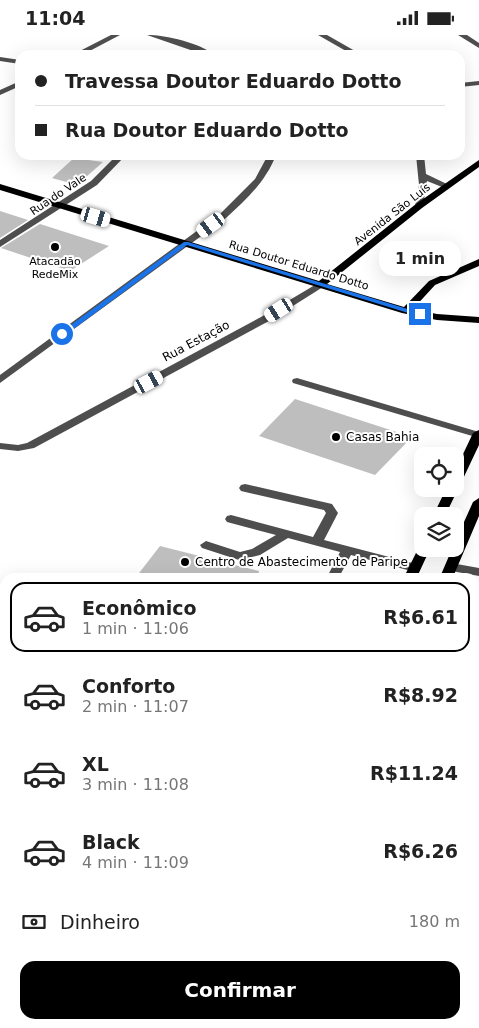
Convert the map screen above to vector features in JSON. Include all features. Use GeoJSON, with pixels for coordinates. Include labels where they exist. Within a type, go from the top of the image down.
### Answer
{"type":"FeatureCollection","features":[{"type":"Feature","properties":{"kind":"main road","name":"Avenida São Luís"},"geometry":{"type":"LineString","coordinates":[[320,285],[419,206],[479,163]]}},
{"type":"Feature","properties":{"kind":"main road","name":"Rua Doutor Eduardo Dotto"},"geometry":{"type":"LineString","coordinates":[[0,187],[60,207],[186,243],[406,311],[437,317],[479,319]]}},
{"type":"Feature","properties":{"kind":"main road"},"geometry":{"type":"LineString","coordinates":[[406,311],[432,283],[479,262]]}},
{"type":"Feature","properties":{"kind":"main road"},"geometry":{"type":"LineString","coordinates":[[464,465],[479,434]]}},
{"type":"Feature","properties":{"kind":"main road"},"geometry":{"type":"LineString","coordinates":[[448,572],[479,503]]}},
{"type":"Feature","properties":{"kind":"main road"},"geometry":{"type":"LineString","coordinates":[[412,573],[420,557]]}},
{"type":"Feature","properties":{"kind":"street"},"geometry":{"type":"LineString","coordinates":[[86,50],[116,35]]}},
{"type":"Feature","properties":{"kind":"street"},"geometry":{"type":"LineString","coordinates":[[151,35],[173,40],[198,50]]}},
{"type":"Feature","properties":{"kind":"street"},"geometry":{"type":"LineString","coordinates":[[322,35],[349,50]]}},
{"type":"Feature","properties":{"kind":"street"},"geometry":{"type":"LineString","coordinates":[[462,35],[479,46]]}},
{"type":"Feature","properties":{"kind":"street"},"geometry":{"type":"LineString","coordinates":[[0,59],[15,61]]}},
{"type":"Feature","properties":{"kind":"street"},"geometry":{"type":"LineString","coordinates":[[465,84],[479,83]]}},
{"type":"Feature","properties":{"kind":"street"},"geometry":{"type":"LineString","coordinates":[[0,93],[15,86]]}},
{"type":"Feature","properties":{"kind":"street","name":"Rua do Vale"},"geometry":{"type":"LineString","coordinates":[[0,244],[60,207],[94,183],[117,160]]}},
{"type":"Feature","properties":{"kind":"street"},"geometry":{"type":"LineString","coordinates":[[0,380],[223,216],[253,189],[267,171],[270,160]]}},
{"type":"Feature","properties":{"kind":"street"},"geometry":{"type":"LineString","coordinates":[[419,206],[423,176],[421,160]]}},
{"type":"Feature","properties":{"kind":"street"},"geometry":{"type":"LineString","coordinates":[[423,176],[447,186]]}},
{"type":"Feature","properties":{"kind":"street","name":"Rua Estação"},"geometry":{"type":"LineString","coordinates":[[0,446],[18,448],[30,446],[265,319],[320,285]]}},
{"type":"Feature","properties":{"kind":"street"},"geometry":{"type":"LineString","coordinates":[[297,381],[479,434]]}},
{"type":"Feature","properties":{"kind":"street"},"geometry":{"type":"LineString","coordinates":[[245,488],[328,507],[332,513],[317,542]]}},
{"type":"Feature","properties":{"kind":"street"},"geometry":{"type":"LineString","coordinates":[[231,519],[347,550],[412,573]]}},
{"type":"Feature","properties":{"kind":"street"},"geometry":{"type":"LineString","coordinates":[[206,545],[240,556],[256,553],[286,534]]}},
{"type":"Feature","properties":{"kind":"street"},"geometry":{"type":"LineString","coordinates":[[335,573],[347,550]]}},
{"type":"Feature","properties":{"kind":"street"},"geometry":{"type":"LineString","coordinates":[[448,572],[479,572]]}},
{"type":"Feature","properties":{"kind":"building"},"geometry":{"type":"Polygon","coordinates":[[[72,160],[103,162],[77,185],[52,178],[72,160]]]}},
{"type":"Feature","properties":{"kind":"building"},"geometry":{"type":"Polygon","coordinates":[[[0,211],[28,220],[0,238],[0,211]]]}},
{"type":"Feature","properties":{"kind":"building","name":"Atacadão RedeMix"},"geometry":{"type":"Polygon","coordinates":[[[40,224],[109,246],[70,271],[1,248],[40,224]]]}},
{"type":"Feature","properties":{"kind":"building","name":"Casas Bahia"},"geometry":{"type":"Polygon","coordinates":[[[295,399],[412,437],[375,475],[259,436],[295,399]]]}},
{"type":"Feature","properties":{"kind":"building","name":"Centro de Abastecimento de Paripe"},"geometry":{"type":"Polygon","coordinates":[[[160,546],[259,571],[259,573],[139,573],[160,546]]]}},
{"type":"Feature","properties":{"kind":"place","name":"Atacadão RedeMix"},"geometry":{"type":"Point","coordinates":[55,247]}},
{"type":"Feature","properties":{"kind":"place","name":"Casas Bahia"},"geometry":{"type":"Point","coordinates":[336,437]}},
{"type":"Feature","properties":{"kind":"place","name":"Centro de Abastecimento de Paripe"},"geometry":{"type":"Point","coordinates":[185,562]}},
{"type":"Feature","properties":{"kind":"route"},"geometry":{"type":"LineString","coordinates":[[62,334],[186,243],[420,314]]}}]}
